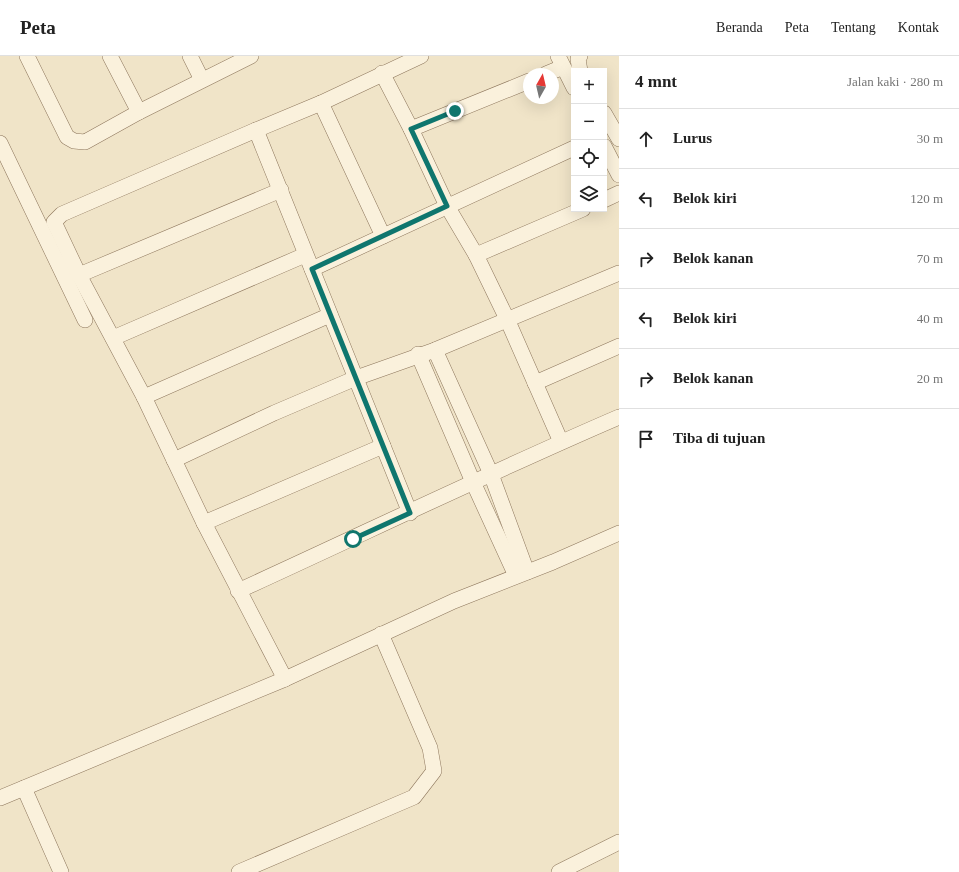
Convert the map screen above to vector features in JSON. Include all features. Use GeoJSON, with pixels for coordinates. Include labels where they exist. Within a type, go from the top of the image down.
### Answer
{"type":"FeatureCollection","features":[{"type":"Feature","properties":{"kind":"street"},"geometry":{"type":"LineString","coordinates":[[27,56],[67,137],[74,142],[85,142],[139,112],[252,56]]}},
{"type":"Feature","properties":{"kind":"street"},"geometry":{"type":"LineString","coordinates":[[110,56],[139,112]]}},
{"type":"Feature","properties":{"kind":"street"},"geometry":{"type":"LineString","coordinates":[[190,56],[202,80]]}},
{"type":"Feature","properties":{"kind":"street"},"geometry":{"type":"LineString","coordinates":[[285,679],[238,591],[144,397],[79,275],[54,222],[62,214],[321,103],[382,73],[421,56]]}},
{"type":"Feature","properties":{"kind":"street"},"geometry":{"type":"LineString","coordinates":[[580,56],[578,59],[580,68]]}},
{"type":"Feature","properties":{"kind":"street"},"geometry":{"type":"LineString","coordinates":[[561,62],[571,82]]}},
{"type":"Feature","properties":{"kind":"street"},"geometry":{"type":"LineString","coordinates":[[382,73],[411,129],[447,206],[476,255],[507,319],[561,442]]}},
{"type":"Feature","properties":{"kind":"street"},"geometry":{"type":"LineString","coordinates":[[411,129],[523,83]]}},
{"type":"Feature","properties":{"kind":"street"},"geometry":{"type":"LineString","coordinates":[[321,103],[383,236]]}},
{"type":"Feature","properties":{"kind":"street"},"geometry":{"type":"LineString","coordinates":[[607,118],[619,139]]}},
{"type":"Feature","properties":{"kind":"street"},"geometry":{"type":"LineString","coordinates":[[256,130],[410,513]]}},
{"type":"Feature","properties":{"kind":"street"},"geometry":{"type":"LineString","coordinates":[[0,143],[85,320]]}},
{"type":"Feature","properties":{"kind":"street"},"geometry":{"type":"LineString","coordinates":[[312,269],[571,149]]}},
{"type":"Feature","properties":{"kind":"street"},"geometry":{"type":"LineString","coordinates":[[607,152],[619,175]]}},
{"type":"Feature","properties":{"kind":"street"},"geometry":{"type":"LineString","coordinates":[[79,275],[281,190]]}},
{"type":"Feature","properties":{"kind":"street"},"geometry":{"type":"LineString","coordinates":[[607,199],[619,193]]}},
{"type":"Feature","properties":{"kind":"street"},"geometry":{"type":"LineString","coordinates":[[476,255],[576,212]]}},
{"type":"Feature","properties":{"kind":"street"},"geometry":{"type":"LineString","coordinates":[[113,338],[305,255]]}},
{"type":"Feature","properties":{"kind":"street"},"geometry":{"type":"LineString","coordinates":[[174,460],[274,413],[356,378],[418,354],[435,350],[619,273]]}},
{"type":"Feature","properties":{"kind":"street"},"geometry":{"type":"LineString","coordinates":[[144,397],[330,315]]}},
{"type":"Feature","properties":{"kind":"street"},"geometry":{"type":"LineString","coordinates":[[535,383],[619,346]]}},
{"type":"Feature","properties":{"kind":"street"},"geometry":{"type":"LineString","coordinates":[[435,350],[491,474],[522,574]]}},
{"type":"Feature","properties":{"kind":"street"},"geometry":{"type":"LineString","coordinates":[[418,354],[473,482],[522,574]]}},
{"type":"Feature","properties":{"kind":"street"},"geometry":{"type":"LineString","coordinates":[[238,591],[410,513],[473,482],[619,417]]}},
{"type":"Feature","properties":{"kind":"street"},"geometry":{"type":"LineString","coordinates":[[204,523],[383,446]]}},
{"type":"Feature","properties":{"kind":"street"},"geometry":{"type":"LineString","coordinates":[[0,798],[285,679],[454,601],[619,533]]}},
{"type":"Feature","properties":{"kind":"street"},"geometry":{"type":"LineString","coordinates":[[239,872],[414,797],[434,771],[430,748],[381,634]]}},
{"type":"Feature","properties":{"kind":"street"},"geometry":{"type":"LineString","coordinates":[[24,788],[61,872]]}},
{"type":"Feature","properties":{"kind":"street"},"geometry":{"type":"LineString","coordinates":[[559,872],[619,842]]}},
{"type":"Feature","properties":{"kind":"route"},"geometry":{"type":"LineString","coordinates":[[353,539],[410,513],[312,269],[447,206],[411,129],[455,111]]}}]}
